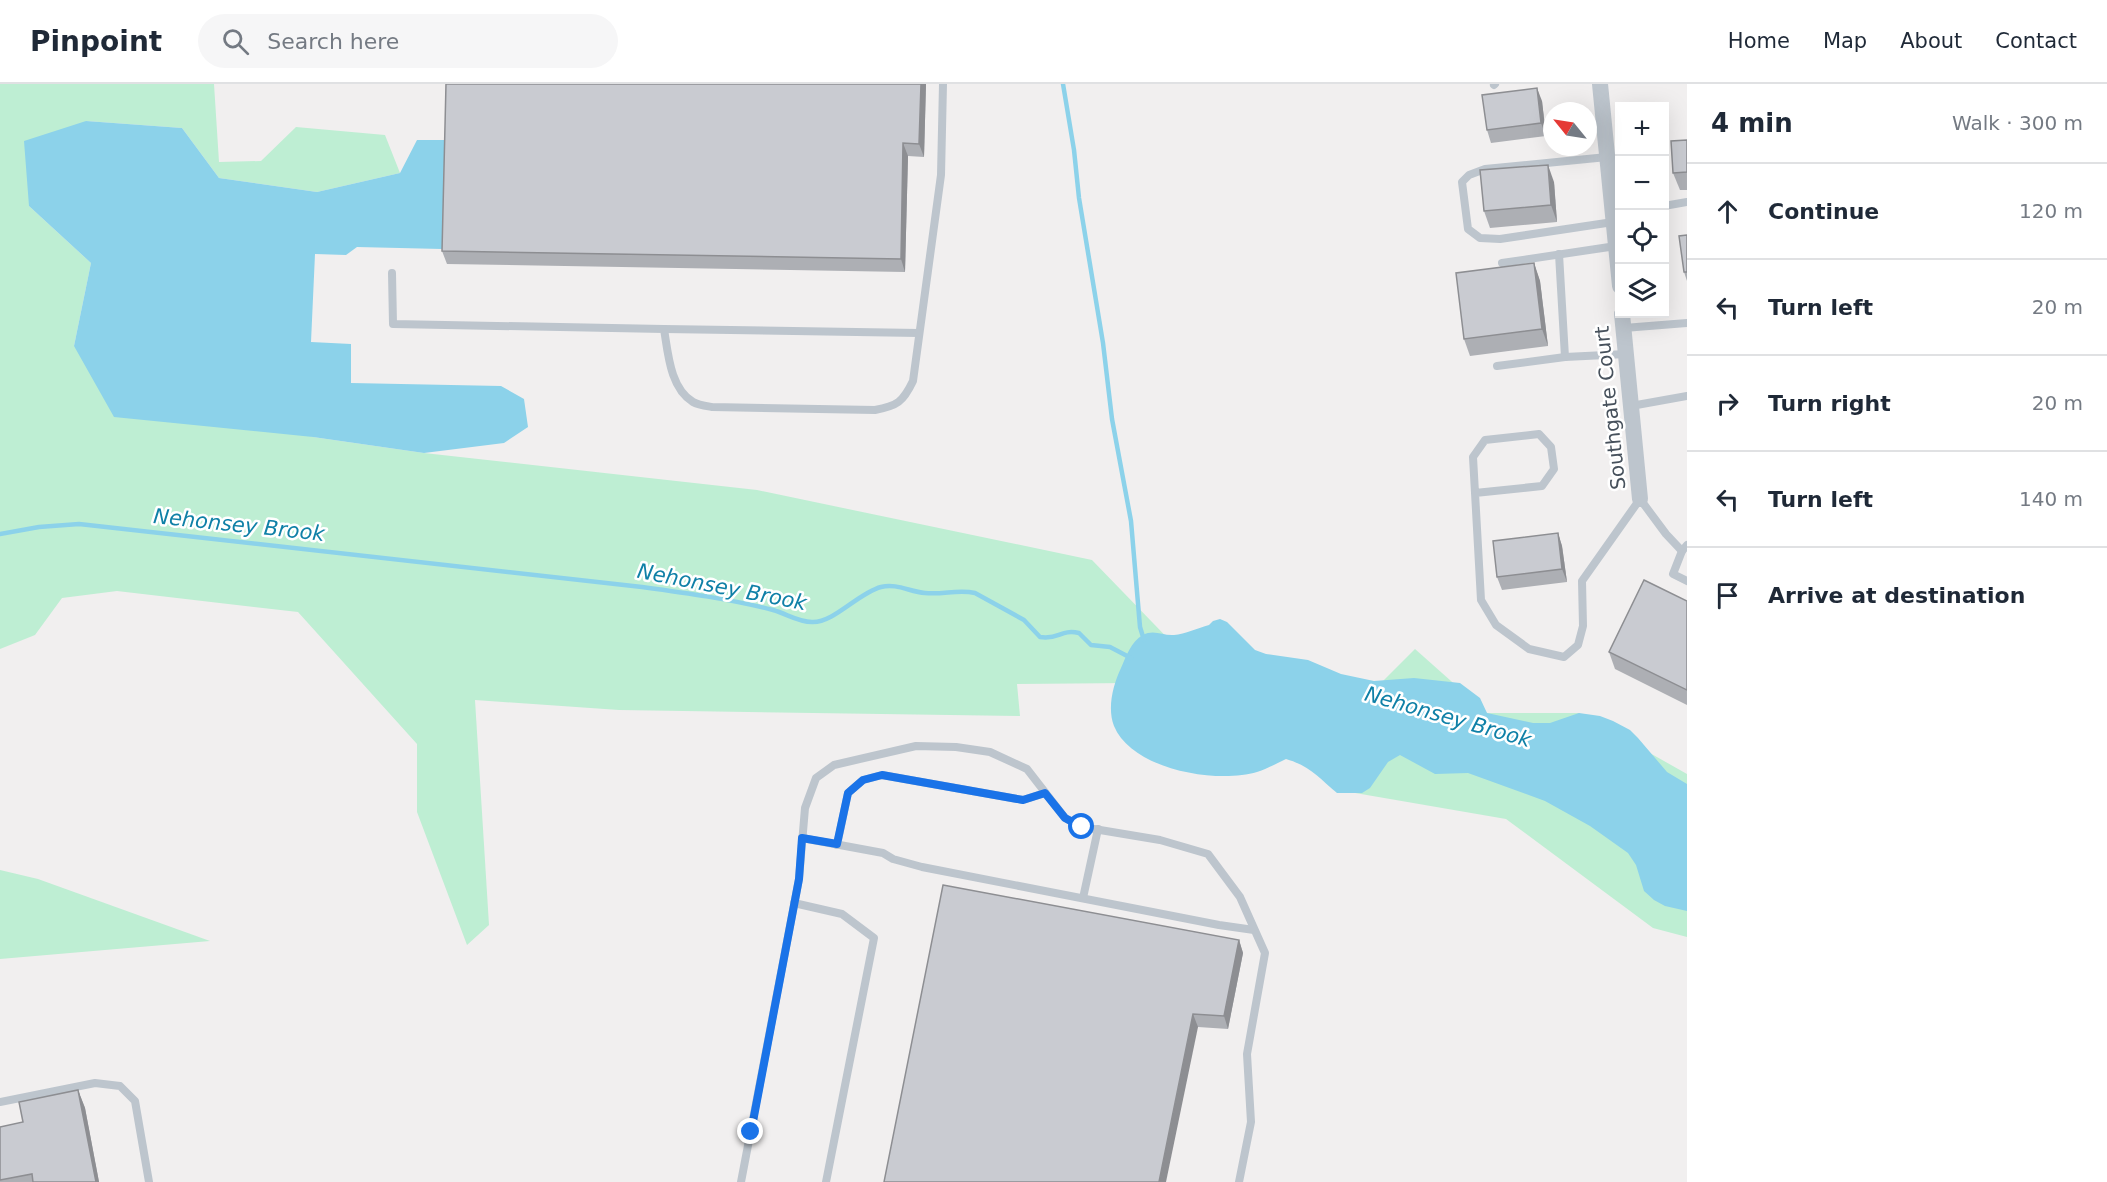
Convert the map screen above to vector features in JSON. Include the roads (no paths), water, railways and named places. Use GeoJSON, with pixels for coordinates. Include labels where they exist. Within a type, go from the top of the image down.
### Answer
{"type":"FeatureCollection","features":[{"type":"Feature","properties":{"kind":"street"},"geometry":{"type":"LineString","coordinates":[[1600,84],[1615,217]]}},
{"type":"Feature","properties":{"kind":"street","name":"Southgate Court"},"geometry":{"type":"LineString","coordinates":[[1623,321],[1640,499]]}},
{"type":"Feature","properties":{"kind":"lane"},"geometry":{"type":"LineString","coordinates":[[664,329],[674,376],[681,393],[695,403],[712,407],[875,410],[892,407],[905,398],[913,381],[941,175],[942,84]]}},
{"type":"Feature","properties":{"kind":"lane"},"geometry":{"type":"LineString","coordinates":[[1607,157],[1485,170],[1469,175],[1462,182],[1468,229],[1480,238],[1500,239],[1615,217]]}},
{"type":"Feature","properties":{"kind":"lane"},"geometry":{"type":"LineString","coordinates":[[1669,205],[1687,202]]}},
{"type":"Feature","properties":{"kind":"lane"},"geometry":{"type":"LineString","coordinates":[[1502,264],[1615,246]]}},
{"type":"Feature","properties":{"kind":"lane"},"geometry":{"type":"LineString","coordinates":[[1559,255],[1565,357]]}},
{"type":"Feature","properties":{"kind":"lane"},"geometry":{"type":"LineString","coordinates":[[392,273],[393,324],[919,333]]}},
{"type":"Feature","properties":{"kind":"lane"},"geometry":{"type":"LineString","coordinates":[[1623,321],[1687,323]]}},
{"type":"Feature","properties":{"kind":"lane"},"geometry":{"type":"LineString","coordinates":[[1497,366],[1565,357],[1626,354]]}},
{"type":"Feature","properties":{"kind":"lane"},"geometry":{"type":"LineString","coordinates":[[1631,406],[1687,396]]}},
{"type":"Feature","properties":{"kind":"lane"},"geometry":{"type":"LineString","coordinates":[[1475,493],[1542,486],[1554,469],[1551,447],[1539,434],[1485,440],[1473,457],[1475,493],[1481,600],[1496,625],[1529,649],[1564,657],[1578,645],[1583,626],[1582,581],[1640,499],[1666,534],[1684,548],[1673,574],[1687,581]]}},
{"type":"Feature","properties":{"kind":"lane"},"geometry":{"type":"LineString","coordinates":[[741,1182],[794,903],[805,808],[816,778],[834,765],[916,746],[956,747],[990,752],[1027,769],[1065,818],[1082,827],[1160,840],[1208,854],[1240,897],[1265,953],[1247,1054],[1251,1122],[1239,1182]]}},
{"type":"Feature","properties":{"kind":"lane"},"geometry":{"type":"LineString","coordinates":[[837,844],[848,793],[863,780],[882,775],[1023,800],[1045,793]]}},
{"type":"Feature","properties":{"kind":"lane"},"geometry":{"type":"LineString","coordinates":[[1083,898],[1098,830]]}},
{"type":"Feature","properties":{"kind":"lane"},"geometry":{"type":"LineString","coordinates":[[802,838],[883,853],[893,859],[922,867],[1254,930]]}},
{"type":"Feature","properties":{"kind":"lane"},"geometry":{"type":"LineString","coordinates":[[794,903],[842,914],[874,938],[826,1182]]}},
{"type":"Feature","properties":{"kind":"lane"},"geometry":{"type":"LineString","coordinates":[[0,1102],[95,1083],[120,1086],[135,1101],[149,1182]]}},
{"type":"Feature","properties":{"kind":"water"},"geometry":{"type":"Polygon","coordinates":[[[86,121],[182,128],[219,178],[317,192],[400,173],[417,140],[446,140],[442,249],[357,247],[346,255],[315,254],[311,342],[351,344],[351,383],[501,386],[524,399],[528,427],[504,443],[424,453],[313,437],[114,417],[74,346],[91,263],[29,206],[24,141],[86,121]]]}},
{"type":"Feature","properties":{"kind":"water"},"geometry":{"type":"Polygon","coordinates":[[[1220,619],[1227,622],[1255,650],[1266,654],[1308,660],[1341,674],[1374,681],[1414,678],[1460,683],[1480,698],[1487,713],[1533,723],[1550,723],[1579,713],[1600,716],[1630,730],[1667,772],[1687,784],[1687,911],[1665,906],[1654,900],[1644,891],[1636,865],[1628,853],[1590,826],[1545,801],[1468,773],[1435,774],[1400,755],[1388,762],[1370,788],[1362,793],[1337,793],[1308,769],[1286,759],[1257,772],[1220,776],[1177,770],[1138,753],[1124,741],[1114,726],[1111,712],[1116,682],[1129,650],[1135,641],[1147,633],[1178,634],[1209,625],[1220,619]]]}},
{"type":"Feature","properties":{"kind":"waterway"},"geometry":{"type":"LineString","coordinates":[[1063,84],[1103,343],[1112,419],[1131,521],[1140,627],[1144,640]]}},
{"type":"Feature","properties":{"kind":"waterway","name":"Nehonsey Brook"},"geometry":{"type":"LineString","coordinates":[[0,534],[39,527],[79,524],[642,587],[741,603],[773,610],[807,622],[829,618],[872,590],[881,587],[893,586],[932,593],[969,592],[975,593],[1024,620],[1040,637],[1047,638],[1068,632],[1079,633],[1091,645],[1110,647],[1131,658]]}}]}
